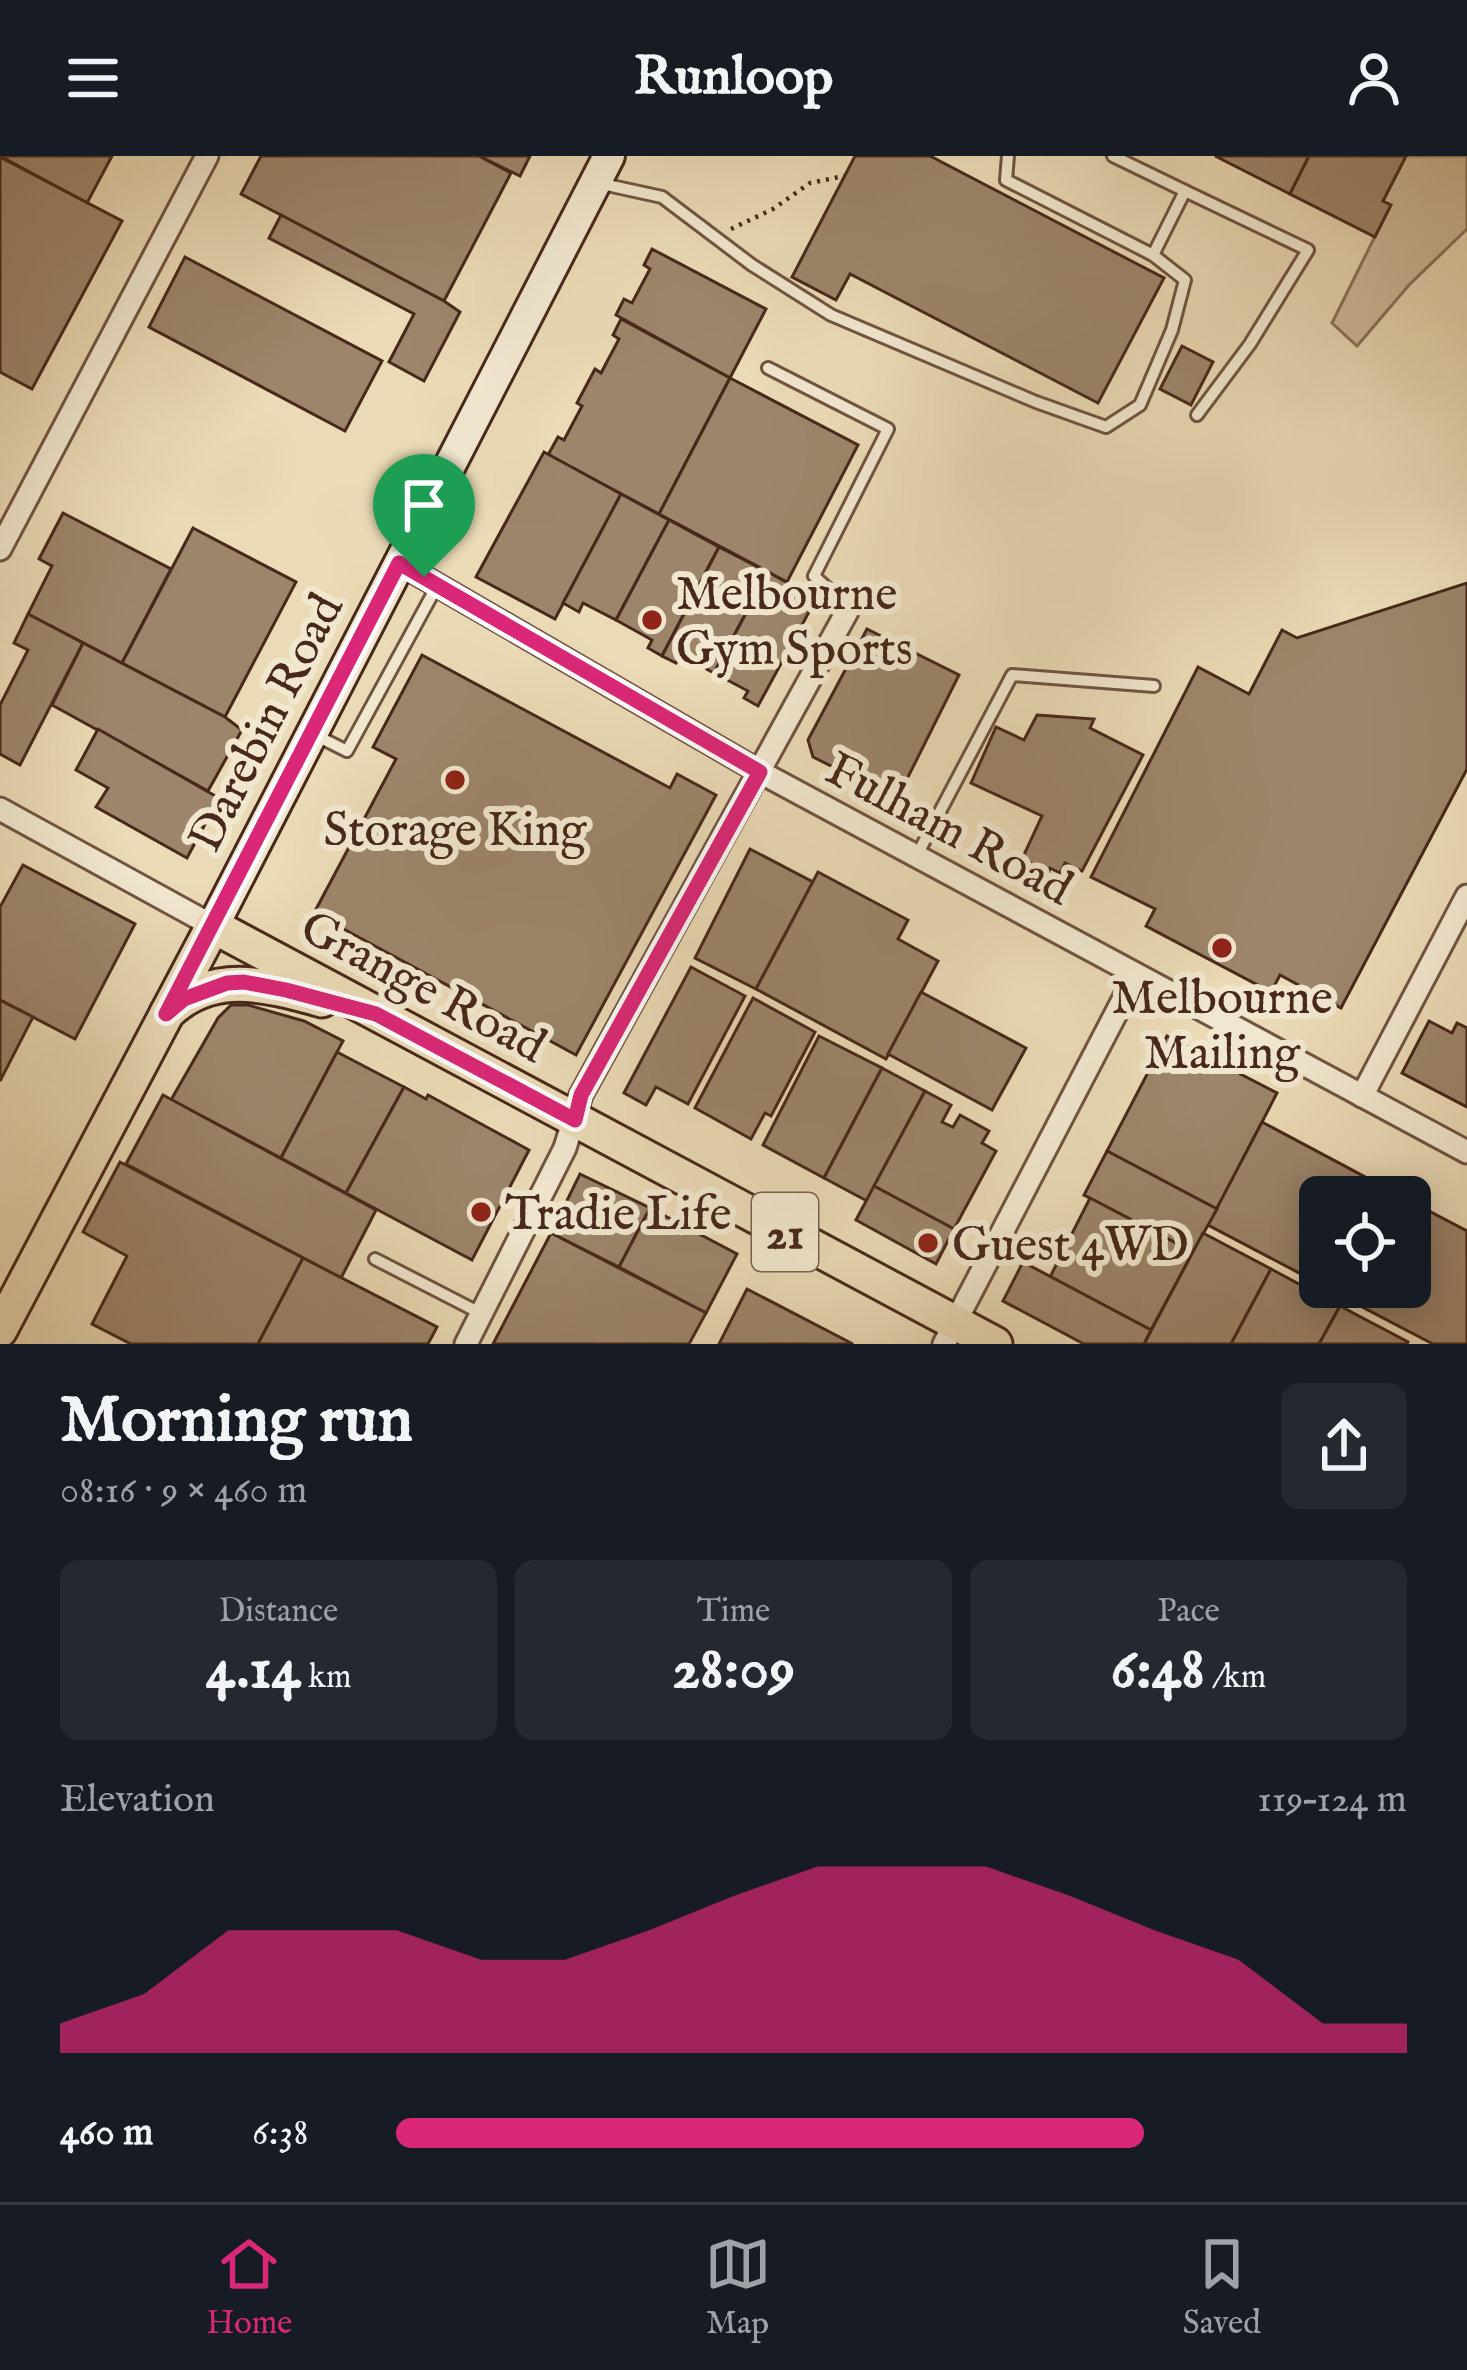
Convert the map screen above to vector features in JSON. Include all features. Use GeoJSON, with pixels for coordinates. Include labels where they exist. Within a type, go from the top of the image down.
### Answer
{"type":"FeatureCollection","features":[{"type":"Feature","properties":{"kind":"main road","name":"Darebin Road"},"geometry":{"type":"LineString","coordinates":[[0,1330],[602,169]]}},
{"type":"Feature","properties":{"kind":"main road","name":"Grange Road"},"geometry":{"type":"LineString","coordinates":[[213,926],[575,1120],[949,1333],[995,1344]]}},
{"type":"Feature","properties":{"kind":"main road"},"geometry":{"type":"LineString","coordinates":[[166,1014],[199,992],[244,982],[376,1014]]}},
{"type":"Feature","properties":{"kind":"street"},"geometry":{"type":"LineString","coordinates":[[0,549],[207,156]]}},
{"type":"Feature","properties":{"kind":"street","name":"Fulham Road"},"geometry":{"type":"LineString","coordinates":[[399,563],[760,772],[1467,1152]]}},
{"type":"Feature","properties":{"kind":"street"},"geometry":{"type":"LineString","coordinates":[[466,1344],[565,1148],[581,1095],[849,608]]}},
{"type":"Feature","properties":{"kind":"street","name":"Grange Road"},"geometry":{"type":"LineString","coordinates":[[0,809],[213,926]]}},
{"type":"Feature","properties":{"kind":"street"},"geometry":{"type":"LineString","coordinates":[[1362,1096],[1467,896]]}},
{"type":"Feature","properties":{"kind":"street"},"geometry":{"type":"LineString","coordinates":[[949,1333],[1136,974]]}},
{"type":"Feature","properties":{"kind":"lane"},"geometry":{"type":"LineString","coordinates":[[602,169],[662,196],[752,265],[831,315],[1106,427],[1139,405],[1172,330],[1185,280],[1153,255],[1006,180],[1008,156]]}},
{"type":"Feature","properties":{"kind":"lane"},"geometry":{"type":"LineString","coordinates":[[1114,156],[1308,250],[1250,344],[1197,415]]}},
{"type":"Feature","properties":{"kind":"lane"},"geometry":{"type":"LineString","coordinates":[[1153,255],[1185,191]]}},
{"type":"Feature","properties":{"kind":"lane"},"geometry":{"type":"LineString","coordinates":[[768,368],[888,429],[814,577],[849,608]]}},
{"type":"Feature","properties":{"kind":"lane"},"geometry":{"type":"LineString","coordinates":[[312,733],[347,751],[438,584]]}},
{"type":"Feature","properties":{"kind":"lane"},"geometry":{"type":"LineString","coordinates":[[916,857],[1012,675],[1154,686]]}},
{"type":"Feature","properties":{"kind":"lane"},"geometry":{"type":"LineString","coordinates":[[375,1259],[482,1314]]}},
{"type":"Feature","properties":{"kind":"path"},"geometry":{"type":"LineString","coordinates":[[715,237],[773,209],[811,183],[844,176]]}},
{"type":"Feature","properties":{"kind":"shaded area"},"geometry":{"type":"Polygon","coordinates":[[[1406,156],[1467,156],[1467,229],[1409,285],[1357,346],[1332,323],[1390,206],[1383,201],[1406,156]]]}},
{"type":"Feature","properties":{"kind":"building"},"geometry":{"type":"Polygon","coordinates":[[[0,156],[112,156],[87,203],[0,156]]]}},
{"type":"Feature","properties":{"kind":"building"},"geometry":{"type":"Polygon","coordinates":[[[261,156],[479,156],[511,173],[444,301],[241,194],[261,156]]]}},
{"type":"Feature","properties":{"kind":"building"},"geometry":{"type":"Polygon","coordinates":[[[479,156],[530,156],[520,176],[479,156]]]}},
{"type":"Feature","properties":{"kind":"building"},"geometry":{"type":"Polygon","coordinates":[[[855,156],[930,156],[1164,278],[1098,403],[850,274],[836,300],[792,277],[855,156]]]}},
{"type":"Feature","properties":{"kind":"building"},"geometry":{"type":"Polygon","coordinates":[[[1215,156],[1309,156],[1290,194],[1215,156]]]}},
{"type":"Feature","properties":{"kind":"building"},"geometry":{"type":"Polygon","coordinates":[[[1309,156],[1406,156],[1383,201],[1391,205],[1375,237],[1290,194],[1309,156]]]}},
{"type":"Feature","properties":{"kind":"building"},"geometry":{"type":"Polygon","coordinates":[[[0,157],[122,221],[32,389],[0,372],[0,157]]]}},
{"type":"Feature","properties":{"kind":"building"},"geometry":{"type":"Polygon","coordinates":[[[281,215],[460,312],[424,381],[389,362],[414,314],[269,238],[281,215]]]}},
{"type":"Feature","properties":{"kind":"building"},"geometry":{"type":"Polygon","coordinates":[[[652,249],[766,309],[730,378],[616,315],[624,299],[632,303],[650,269],[644,265],[652,249]]]}},
{"type":"Feature","properties":{"kind":"building"},"geometry":{"type":"Polygon","coordinates":[[[185,257],[382,361],[345,431],[149,327],[185,257]]]}},
{"type":"Feature","properties":{"kind":"building"},"geometry":{"type":"Polygon","coordinates":[[[621,319],[730,378],[659,514],[548,455],[558,437],[564,440],[595,369],[601,373],[619,339],[613,335],[621,319]]]}},
{"type":"Feature","properties":{"kind":"building"},"geometry":{"type":"Polygon","coordinates":[[[1182,346],[1213,362],[1191,405],[1160,389],[1182,346]]]}},
{"type":"Feature","properties":{"kind":"building"},"geometry":{"type":"Polygon","coordinates":[[[730,378],[858,445],[787,582],[659,514],[730,378]]]}},
{"type":"Feature","properties":{"kind":"building"},"geometry":{"type":"Polygon","coordinates":[[[544,452],[621,494],[555,619],[476,577],[544,452]]]}},
{"type":"Feature","properties":{"kind":"building"},"geometry":{"type":"Polygon","coordinates":[[[621,494],[669,520],[616,620],[583,603],[579,612],[563,603],[621,494]]]}},
{"type":"Feature","properties":{"kind":"building"},"geometry":{"type":"Polygon","coordinates":[[[63,513],[171,569],[122,663],[28,614],[52,566],[39,559],[63,513]]]}},
{"type":"Feature","properties":{"kind":"building"},"geometry":{"type":"Polygon","coordinates":[[[669,520],[719,547],[662,656],[648,648],[652,640],[616,620],[669,520]]]}},
{"type":"Feature","properties":{"kind":"building"},"geometry":{"type":"Polygon","coordinates":[[[193,528],[296,582],[225,717],[122,663],[193,528]]]}},
{"type":"Feature","properties":{"kind":"building"},"geometry":{"type":"Polygon","coordinates":[[[719,547],[768,572],[714,673],[680,655],[676,663],[662,656],[719,547]]]}},
{"type":"Feature","properties":{"kind":"building"},"geometry":{"type":"Polygon","coordinates":[[[768,572],[816,599],[758,706],[744,698],[748,691],[714,673],[768,572]]]}},
{"type":"Feature","properties":{"kind":"building"},"geometry":{"type":"Polygon","coordinates":[[[1467,583],[1467,769],[1341,1008],[1280,975],[1271,992],[1146,926],[1155,909],[1091,877],[1198,667],[1249,694],[1282,630],[1297,638],[1467,583]]]}},
{"type":"Feature","properties":{"kind":"building"},"geometry":{"type":"Polygon","coordinates":[[[28,614],[83,643],[20,765],[0,754],[0,705],[28,650],[14,643],[28,614]]]}},
{"type":"Feature","properties":{"kind":"building"},"geometry":{"type":"Polygon","coordinates":[[[867,629],[959,675],[897,799],[813,757],[808,740],[867,629]]]}},
{"type":"Feature","properties":{"kind":"building"},"geometry":{"type":"Polygon","coordinates":[[[83,643],[242,730],[208,791],[52,705],[83,643]]]}},
{"type":"Feature","properties":{"kind":"building"},"geometry":{"type":"Polygon","coordinates":[[[422,655],[670,788],[677,774],[716,795],[576,1055],[314,913],[396,759],[373,747],[422,655]]]}},
{"type":"Feature","properties":{"kind":"building"},"geometry":{"type":"Polygon","coordinates":[[[1037,715],[1094,719],[1090,728],[1143,755],[1082,871],[1065,863],[1060,873],[1049,871],[1022,859],[1042,816],[971,783],[996,727],[1024,740],[1037,715]]]}},
{"type":"Feature","properties":{"kind":"building"},"geometry":{"type":"Polygon","coordinates":[[[98,729],[219,798],[187,858],[96,807],[108,788],[76,770],[98,729]]]}},
{"type":"Feature","properties":{"kind":"building"},"geometry":{"type":"Polygon","coordinates":[[[750,849],[813,882],[756,989],[695,958],[750,849]]]}},
{"type":"Feature","properties":{"kind":"building"},"geometry":{"type":"Polygon","coordinates":[[[23,865],[135,924],[75,1039],[0,1000],[0,907],[23,865]]]}},
{"type":"Feature","properties":{"kind":"building"},"geometry":{"type":"Polygon","coordinates":[[[818,872],[908,920],[898,939],[938,961],[886,1059],[756,989],[818,872]]]}},
{"type":"Feature","properties":{"kind":"building"},"geometry":{"type":"Polygon","coordinates":[[[691,967],[745,996],[688,1104],[656,1087],[646,1105],[624,1093],[691,967]]]}},
{"type":"Feature","properties":{"kind":"building"},"geometry":{"type":"Polygon","coordinates":[[[921,992],[1026,1048],[992,1110],[888,1054],[921,992]]]}},
{"type":"Feature","properties":{"kind":"building"},"geometry":{"type":"Polygon","coordinates":[[[753,998],[815,1032],[771,1116],[765,1113],[751,1139],[695,1108],[753,998]]]}},
{"type":"Feature","properties":{"kind":"building"},"geometry":{"type":"Polygon","coordinates":[[[0,1000],[33,1017],[0,1081],[0,1000]]]}},
{"type":"Feature","properties":{"kind":"building"},"geometry":{"type":"Polygon","coordinates":[[[231,1005],[248,1005],[304,1021],[343,1041],[281,1158],[171,1100],[218,1018],[231,1005]]]}},
{"type":"Feature","properties":{"kind":"building"},"geometry":{"type":"Polygon","coordinates":[[[1429,1021],[1452,1033],[1457,1023],[1467,1028],[1467,1107],[1402,1073],[1429,1021]]]}},
{"type":"Feature","properties":{"kind":"building"},"geometry":{"type":"Polygon","coordinates":[[[819,1036],[882,1068],[824,1178],[763,1145],[819,1036]]]}},
{"type":"Feature","properties":{"kind":"building"},"geometry":{"type":"Polygon","coordinates":[[[1167,1036],[1277,1093],[1217,1209],[1107,1151],[1167,1036]]]}},
{"type":"Feature","properties":{"kind":"building"},"geometry":{"type":"Polygon","coordinates":[[[337,1052],[404,1087],[346,1193],[281,1158],[337,1052]]]}},
{"type":"Feature","properties":{"kind":"building"},"geometry":{"type":"Polygon","coordinates":[[[882,1068],[925,1091],[867,1201],[824,1178],[882,1068]]]}},
{"type":"Feature","properties":{"kind":"building"},"geometry":{"type":"Polygon","coordinates":[[[404,1087],[426,1099],[428,1095],[529,1150],[472,1260],[346,1193],[404,1087]]]}},
{"type":"Feature","properties":{"kind":"building"},"geometry":{"type":"Polygon","coordinates":[[[925,1091],[951,1105],[942,1122],[953,1127],[960,1115],[989,1131],[982,1143],[996,1151],[954,1229],[874,1186],[925,1091]]]}},
{"type":"Feature","properties":{"kind":"building"},"geometry":{"type":"Polygon","coordinates":[[[163,1095],[376,1210],[341,1278],[126,1164],[163,1095]]]}},
{"type":"Feature","properties":{"kind":"building"},"geometry":{"type":"Polygon","coordinates":[[[1262,1122],[1363,1176],[1299,1176],[1299,1273],[1208,1225],[1262,1122]]]}},
{"type":"Feature","properties":{"kind":"building"},"geometry":{"type":"Polygon","coordinates":[[[1107,1151],[1217,1209],[1193,1252],[1084,1195],[1107,1151]]]}},
{"type":"Feature","properties":{"kind":"building"},"geometry":{"type":"Polygon","coordinates":[[[120,1162],[303,1258],[258,1344],[131,1344],[92,1324],[127,1256],[83,1232],[120,1162]]]}},
{"type":"Feature","properties":{"kind":"building"},"geometry":{"type":"Polygon","coordinates":[[[580,1174],[650,1208],[619,1267],[551,1233],[580,1174]]]}},
{"type":"Feature","properties":{"kind":"building"},"geometry":{"type":"Polygon","coordinates":[[[874,1186],[954,1229],[936,1264],[856,1220],[874,1186]]]}},
{"type":"Feature","properties":{"kind":"building"},"geometry":{"type":"Polygon","coordinates":[[[1090,1198],[1193,1252],[1151,1330],[1050,1277],[1090,1198]]]}},
{"type":"Feature","properties":{"kind":"building"},"geometry":{"type":"Polygon","coordinates":[[[650,1208],[737,1254],[706,1313],[619,1267],[650,1208]]]}},
{"type":"Feature","properties":{"kind":"building"},"geometry":{"type":"Polygon","coordinates":[[[1431,1212],[1467,1231],[1467,1344],[1433,1344],[1364,1308],[1431,1308],[1431,1212]]]}},
{"type":"Feature","properties":{"kind":"building"},"geometry":{"type":"Polygon","coordinates":[[[551,1233],[706,1313],[689,1344],[493,1344],[551,1233]]]}},
{"type":"Feature","properties":{"kind":"building"},"geometry":{"type":"Polygon","coordinates":[[[1203,1233],[1271,1269],[1231,1344],[1144,1344],[1203,1233]]]}},
{"type":"Feature","properties":{"kind":"building"},"geometry":{"type":"Polygon","coordinates":[[[303,1258],[437,1327],[428,1344],[258,1344],[303,1258]]]}},
{"type":"Feature","properties":{"kind":"building"},"geometry":{"type":"Polygon","coordinates":[[[1023,1262],[1151,1330],[1144,1344],[1084,1344],[1003,1301],[1023,1262]]]}},
{"type":"Feature","properties":{"kind":"building"},"geometry":{"type":"Polygon","coordinates":[[[1271,1269],[1299,1284],[1299,1308],[1339,1308],[1319,1344],[1231,1344],[1271,1269]]]}},
{"type":"Feature","properties":{"kind":"building"},"geometry":{"type":"Polygon","coordinates":[[[747,1289],[853,1344],[719,1344],[747,1289]]]}},
{"type":"Feature","properties":{"kind":"building"},"geometry":{"type":"Polygon","coordinates":[[[1339,1308],[1408,1342],[1407,1344],[1319,1344],[1339,1308]]]}},
{"type":"Feature","properties":{"kind":"place","name":"Melbourne Gym Sports"},"geometry":{"type":"Point","coordinates":[652,620]}},
{"type":"Feature","properties":{"kind":"place","name":"Storage King"},"geometry":{"type":"Point","coordinates":[455,780]}},
{"type":"Feature","properties":{"kind":"place","name":"Melbourne Mailing"},"geometry":{"type":"Point","coordinates":[1222,948]}},
{"type":"Feature","properties":{"kind":"place","name":"Tradie Life"},"geometry":{"type":"Point","coordinates":[481,1212]}},
{"type":"Feature","properties":{"kind":"place","name":"Guest 4WD"},"geometry":{"type":"Point","coordinates":[928,1243]}},
{"type":"Feature","properties":{"kind":"route"},"geometry":{"type":"LineString","coordinates":[[399,563],[424,577],[760,772],[581,1095],[575,1120],[376,1014],[286,990],[227,983],[184,999],[166,1014],[399,563]]}}]}
